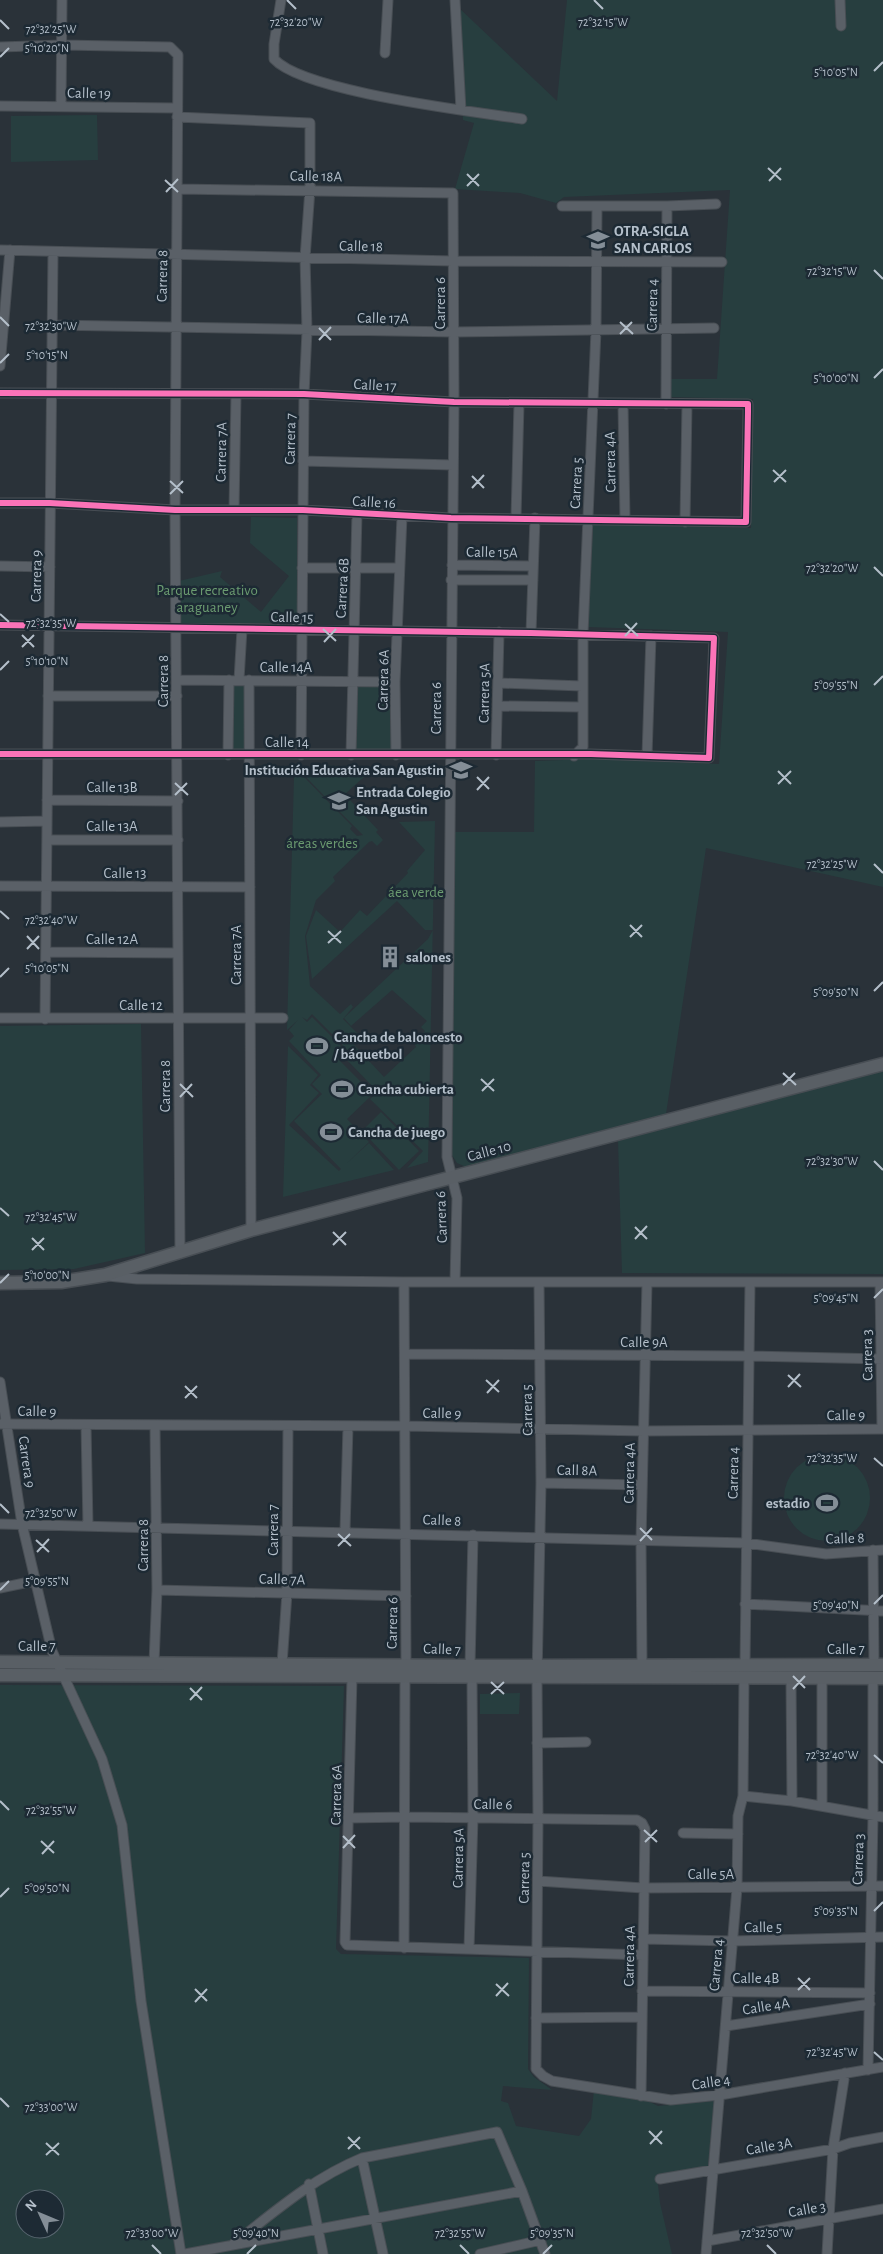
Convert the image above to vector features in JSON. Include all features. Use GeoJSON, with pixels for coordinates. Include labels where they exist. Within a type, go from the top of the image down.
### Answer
{"type":"FeatureCollection","features":[{"type":"Feature","properties":{"kind":"main road","name":"Calle 10"},"geometry":{"type":"LineString","coordinates":[[0,1283],[61,1282],[105,1275],[251,1230],[883,1064]]}},
{"type":"Feature","properties":{"kind":"main road","name":"Calle 7"},"geometry":{"type":"LineString","coordinates":[[0,1662],[406,1664],[471,1672]]}},
{"type":"Feature","properties":{"kind":"main road","name":"Calle 7"},"geometry":{"type":"LineString","coordinates":[[0,1675],[405,1678],[471,1672],[744,1672],[878,1665]]}},
{"type":"Feature","properties":{"kind":"main road","name":"Calle 7"},"geometry":{"type":"LineString","coordinates":[[537,1672],[642,1666],[744,1672],[791,1678],[878,1678]]}},
{"type":"Feature","properties":{"kind":"street"},"geometry":{"type":"LineString","coordinates":[[61,106],[62,0]]}},
{"type":"Feature","properties":{"kind":"street"},"geometry":{"type":"LineString","coordinates":[[281,0],[274,44],[274,60],[282,67],[340,88],[522,119]]}},
{"type":"Feature","properties":{"kind":"street"},"geometry":{"type":"LineString","coordinates":[[385,53],[388,0]]}},
{"type":"Feature","properties":{"kind":"street"},"geometry":{"type":"LineString","coordinates":[[455,0],[461,110]]}},
{"type":"Feature","properties":{"kind":"street"},"geometry":{"type":"LineString","coordinates":[[840,0],[841,26]]}},
{"type":"Feature","properties":{"kind":"street"},"geometry":{"type":"LineString","coordinates":[[0,47],[62,45]]}},
{"type":"Feature","properties":{"kind":"street","name":"Carrera 8"},"geometry":{"type":"LineString","coordinates":[[62,45],[170,47],[178,55],[175,510],[180,1253]]}},
{"type":"Feature","properties":{"kind":"street","name":"Calle 19"},"geometry":{"type":"LineString","coordinates":[[0,106],[61,106],[310,123]]}},
{"type":"Feature","properties":{"kind":"street","name":"Carrera 7"},"geometry":{"type":"LineString","coordinates":[[301,755],[303,461],[307,331],[305,258],[310,189],[310,123]]}},
{"type":"Feature","properties":{"kind":"street","name":"Calle 18A"},"geometry":{"type":"LineString","coordinates":[[178,189],[453,192]]}},
{"type":"Feature","properties":{"kind":"street","name":"Carrera 6"},"geometry":{"type":"LineString","coordinates":[[453,192],[454,402],[451,518],[447,1157],[457,1198],[455,1282]]}},
{"type":"Feature","properties":{"kind":"street"},"geometry":{"type":"LineString","coordinates":[[562,206],[716,204]]}},
{"type":"Feature","properties":{"kind":"street","name":"Carrera 4"},"geometry":{"type":"LineString","coordinates":[[666,404],[667,206]]}},
{"type":"Feature","properties":{"kind":"street","name":"Carrera 5"},"geometry":{"type":"LineString","coordinates":[[574,756],[584,747],[582,707],[583,634],[594,402],[598,262],[597,207]]}},
{"type":"Feature","properties":{"kind":"street","name":"Calle 18"},"geometry":{"type":"LineString","coordinates":[[0,250],[53,253],[453,261],[722,262]]}},
{"type":"Feature","properties":{"kind":"street"},"geometry":{"type":"LineString","coordinates":[[0,366],[10,250]]}},
{"type":"Feature","properties":{"kind":"street","name":"Carrera 9"},"geometry":{"type":"LineString","coordinates":[[45,1019],[53,253]]}},
{"type":"Feature","properties":{"kind":"street","name":"Calle 17A"},"geometry":{"type":"LineString","coordinates":[[52,325],[307,331],[453,332],[714,328]]}},
{"type":"Feature","properties":{"kind":"street","name":"Calle 17"},"geometry":{"type":"LineString","coordinates":[[0,393],[51,395],[304,394],[454,402],[748,404],[746,522]]}},
{"type":"Feature","properties":{"kind":"street","name":"Carrera 7A"},"geometry":{"type":"LineString","coordinates":[[234,510],[236,394]]}},
{"type":"Feature","properties":{"kind":"street"},"geometry":{"type":"LineString","coordinates":[[516,518],[519,403]]}},
{"type":"Feature","properties":{"kind":"street","name":"Carrera 4A"},"geometry":{"type":"LineString","coordinates":[[623,404],[625,520]]}},
{"type":"Feature","properties":{"kind":"street"},"geometry":{"type":"LineString","coordinates":[[685,522],[686,404]]}},
{"type":"Feature","properties":{"kind":"street"},"geometry":{"type":"LineString","coordinates":[[303,461],[452,465]]}},
{"type":"Feature","properties":{"kind":"street","name":"Calle 16"},"geometry":{"type":"LineString","coordinates":[[0,503],[50,503],[175,510],[303,510],[451,518],[746,522]]}},
{"type":"Feature","properties":{"kind":"street","name":"Carrera 6B"},"geometry":{"type":"LineString","coordinates":[[351,755],[357,513]]}},
{"type":"Feature","properties":{"kind":"street","name":"Carrera 6A"},"geometry":{"type":"LineString","coordinates":[[396,755],[395,682],[402,516]]}},
{"type":"Feature","properties":{"kind":"street"},"geometry":{"type":"LineString","coordinates":[[531,632],[535,518]]}},
{"type":"Feature","properties":{"kind":"street","name":"Calle 15A"},"geometry":{"type":"LineString","coordinates":[[452,565],[533,566]]}},
{"type":"Feature","properties":{"kind":"street"},"geometry":{"type":"LineString","coordinates":[[0,566],[50,567]]}},
{"type":"Feature","properties":{"kind":"street"},"geometry":{"type":"LineString","coordinates":[[302,568],[399,568]]}},
{"type":"Feature","properties":{"kind":"street","name":"Calle 15A"},"geometry":{"type":"LineString","coordinates":[[451,580],[533,580]]}},
{"type":"Feature","properties":{"kind":"street","name":"Calle 15"},"geometry":{"type":"LineString","coordinates":[[0,625],[531,632],[714,638],[709,758],[647,756]]}},
{"type":"Feature","properties":{"kind":"street"},"geometry":{"type":"LineString","coordinates":[[228,755],[234,680],[242,629]]}},
{"type":"Feature","properties":{"kind":"street","name":"Carrera 5A"},"geometry":{"type":"LineString","coordinates":[[496,755],[499,632]]}},
{"type":"Feature","properties":{"kind":"street"},"geometry":{"type":"LineString","coordinates":[[647,756],[651,636]]}},
{"type":"Feature","properties":{"kind":"street","name":"Calle 14A"},"geometry":{"type":"LineString","coordinates":[[177,680],[395,682]]}},
{"type":"Feature","properties":{"kind":"street","name":"Carrera 7A"},"geometry":{"type":"LineString","coordinates":[[249,680],[251,1230]]}},
{"type":"Feature","properties":{"kind":"street"},"geometry":{"type":"LineString","coordinates":[[499,683],[582,686]]}},
{"type":"Feature","properties":{"kind":"street"},"geometry":{"type":"LineString","coordinates":[[48,696],[177,696]]}},
{"type":"Feature","properties":{"kind":"street"},"geometry":{"type":"LineString","coordinates":[[498,706],[582,707]]}},
{"type":"Feature","properties":{"kind":"street","name":"Calle 14"},"geometry":{"type":"LineString","coordinates":[[0,754],[574,756],[591,754],[647,756]]}},
{"type":"Feature","properties":{"kind":"street","name":"Calle 13B"},"geometry":{"type":"LineString","coordinates":[[47,800],[178,801]]}},
{"type":"Feature","properties":{"kind":"street"},"geometry":{"type":"LineString","coordinates":[[0,822],[47,822]]}},
{"type":"Feature","properties":{"kind":"street","name":"Calle 13A"},"geometry":{"type":"LineString","coordinates":[[47,840],[178,840]]}},
{"type":"Feature","properties":{"kind":"street","name":"Calle 13"},"geometry":{"type":"LineString","coordinates":[[0,886],[250,887]]}},
{"type":"Feature","properties":{"kind":"street","name":"Calle 12A"},"geometry":{"type":"LineString","coordinates":[[46,952],[178,953]]}},
{"type":"Feature","properties":{"kind":"street","name":"Calle 12"},"geometry":{"type":"LineString","coordinates":[[0,1018],[283,1018]]}},
{"type":"Feature","properties":{"kind":"street","name":"Calle 10"},"geometry":{"type":"LineString","coordinates":[[105,1275],[138,1279],[404,1282],[881,1282]]}},
{"type":"Feature","properties":{"kind":"street","name":"Carrera 6"},"geometry":{"type":"LineString","coordinates":[[404,1282],[406,1664]]}},
{"type":"Feature","properties":{"kind":"street","name":"Carrera 5"},"geometry":{"type":"LineString","coordinates":[[539,1282],[541,1428],[539,1538]]}},
{"type":"Feature","properties":{"kind":"street","name":"Carrera 4A"},"geometry":{"type":"LineString","coordinates":[[642,1666],[641,1541],[647,1282]]}},
{"type":"Feature","properties":{"kind":"street","name":"Carrera 4"},"geometry":{"type":"LineString","coordinates":[[706,2254],[711,2170],[720,2095],[737,1888],[738,1816],[743,1796],[750,1282]]}},
{"type":"Feature","properties":{"kind":"street","name":"Carrera 3"},"geometry":{"type":"LineString","coordinates":[[881,1282],[882,1429]]}},
{"type":"Feature","properties":{"kind":"street","name":"Calle 9A"},"geometry":{"type":"LineString","coordinates":[[404,1354],[749,1356],[882,1359]]}},
{"type":"Feature","properties":{"kind":"street","name":"Carrera 9"},"geometry":{"type":"LineString","coordinates":[[0,1382],[4,1424],[22,1524],[34,1581],[55,1662],[102,1759],[122,1825],[141,2002],[181,2254]]}},
{"type":"Feature","properties":{"kind":"street","name":"Calle 9"},"geometry":{"type":"LineString","coordinates":[[4,1424],[405,1426],[644,1431],[882,1429]]}},
{"type":"Feature","properties":{"kind":"street"},"geometry":{"type":"LineString","coordinates":[[86,1425],[88,1526]]}},
{"type":"Feature","properties":{"kind":"street","name":"Carrera 8"},"geometry":{"type":"LineString","coordinates":[[154,1663],[157,1590],[155,1426]]}},
{"type":"Feature","properties":{"kind":"street","name":"Carrera 7"},"geometry":{"type":"LineString","coordinates":[[282,1664],[286,1592],[288,1426]]}},
{"type":"Feature","properties":{"kind":"street"},"geometry":{"type":"LineString","coordinates":[[345,1531],[348,1426]]}},
{"type":"Feature","properties":{"kind":"street","name":"Call 8A"},"geometry":{"type":"LineString","coordinates":[[541,1483],[642,1485]]}},
{"type":"Feature","properties":{"kind":"street","name":"Calle 8"},"geometry":{"type":"LineString","coordinates":[[0,1524],[286,1532],[406,1532],[539,1538],[746,1542],[826,1554],[883,1550]]}},
{"type":"Feature","properties":{"kind":"street","name":"Carrera 5A"},"geometry":{"type":"LineString","coordinates":[[469,1949],[472,1818],[471,1672],[473,1535]]}},
{"type":"Feature","properties":{"kind":"street"},"geometry":{"type":"LineString","coordinates":[[537,1672],[539,1538]]}},
{"type":"Feature","properties":{"kind":"street"},"geometry":{"type":"LineString","coordinates":[[873,1550],[878,1611],[878,1665]]}},
{"type":"Feature","properties":{"kind":"street"},"geometry":{"type":"LineString","coordinates":[[0,1588],[34,1581]]}},
{"type":"Feature","properties":{"kind":"street","name":"Calle 7A"},"geometry":{"type":"LineString","coordinates":[[157,1590],[406,1596]]}},
{"type":"Feature","properties":{"kind":"street"},"geometry":{"type":"LineString","coordinates":[[746,1604],[878,1611]]}},
{"type":"Feature","properties":{"kind":"street","name":"Carrera 5"},"geometry":{"type":"LineString","coordinates":[[537,1672],[538,1881],[536,2068],[542,2076]]}},
{"type":"Feature","properties":{"kind":"street","name":"Carrera 6A"},"geometry":{"type":"LineString","coordinates":[[352,1677],[344,1942],[347,1945],[354,1946],[404,1948]]}},
{"type":"Feature","properties":{"kind":"street"},"geometry":{"type":"LineString","coordinates":[[405,1678],[406,1817],[404,1948],[642,1955]]}},
{"type":"Feature","properties":{"kind":"street"},"geometry":{"type":"LineString","coordinates":[[791,1678],[792,1801]]}},
{"type":"Feature","properties":{"kind":"street"},"geometry":{"type":"LineString","coordinates":[[822,1678],[822,1806]]}},
{"type":"Feature","properties":{"kind":"street","name":"Carrera 3"},"geometry":{"type":"LineString","coordinates":[[868,2070],[869,1938],[878,1678]]}},
{"type":"Feature","properties":{"kind":"street"},"geometry":{"type":"LineString","coordinates":[[537,1743],[586,1742]]}},
{"type":"Feature","properties":{"kind":"street"},"geometry":{"type":"LineString","coordinates":[[743,1796],[792,1801],[873,1817],[883,1817]]}},
{"type":"Feature","properties":{"kind":"street","name":"Calle 6"},"geometry":{"type":"LineString","coordinates":[[349,1818],[637,1820]]}},
{"type":"Feature","properties":{"kind":"street","name":"Carrera 4A"},"geometry":{"type":"LineString","coordinates":[[637,1820],[642,1823],[645,1829],[642,1955],[642,2096]]}},
{"type":"Feature","properties":{"kind":"street"},"geometry":{"type":"LineString","coordinates":[[683,1833],[738,1834]]}},
{"type":"Feature","properties":{"kind":"street","name":"Calle 5A"},"geometry":{"type":"LineString","coordinates":[[538,1881],[643,1888],[883,1886]]}},
{"type":"Feature","properties":{"kind":"street","name":"Calle 5"},"geometry":{"type":"LineString","coordinates":[[643,1939],[732,1941],[883,1937]]}},
{"type":"Feature","properties":{"kind":"street","name":"Calle 4B"},"geometry":{"type":"LineString","coordinates":[[642,1991],[870,1993]]}},
{"type":"Feature","properties":{"kind":"street","name":"Calle 4A"},"geometry":{"type":"LineString","coordinates":[[726,2026],[870,2004]]}},
{"type":"Feature","properties":{"kind":"street"},"geometry":{"type":"LineString","coordinates":[[536,2018],[642,2017]]}},
{"type":"Feature","properties":{"kind":"street","name":"Calle 4"},"geometry":{"type":"LineString","coordinates":[[542,2076],[552,2081],[671,2100],[720,2095],[883,2067]]}},
{"type":"Feature","properties":{"kind":"street"},"geometry":{"type":"LineString","coordinates":[[828,2254],[833,2149],[845,2073]]}},
{"type":"Feature","properties":{"kind":"street"},"geometry":{"type":"LineString","coordinates":[[232,2245],[309,2184],[362,2158],[498,2132],[545,2254]]}},
{"type":"Feature","properties":{"kind":"street","name":"Calle 3A"},"geometry":{"type":"LineString","coordinates":[[660,2179],[833,2149],[850,2143],[883,2137]]}},
{"type":"Feature","properties":{"kind":"street"},"geometry":{"type":"LineString","coordinates":[[362,2158],[383,2254]]}},
{"type":"Feature","properties":{"kind":"street"},"geometry":{"type":"LineString","coordinates":[[309,2184],[323,2254]]}},
{"type":"Feature","properties":{"kind":"street"},"geometry":{"type":"LineString","coordinates":[[185,2254],[522,2191]]}},
{"type":"Feature","properties":{"kind":"street","name":"Calle 3"},"geometry":{"type":"LineString","coordinates":[[707,2241],[883,2209]]}},
{"type":"Feature","properties":{"kind":"street"},"geometry":{"type":"LineString","coordinates":[[480,2254],[541,2240]]}},
{"type":"Feature","properties":{"kind":"green space"},"geometry":{"type":"Polygon","coordinates":[[[567,0],[883,0],[883,887],[706,848],[666,1114],[466,1167],[457,1163],[452,1155],[453,832],[534,832],[535,761],[590,759],[719,764],[728,632],[588,627],[593,525],[751,528],[753,399],[670,397],[670,379],[717,379],[730,190],[564,197],[556,203],[520,193],[455,189],[474,123],[463,120],[458,7],[557,101],[567,0]]]}},
{"type":"Feature","properties":{"kind":"green space"},"geometry":{"type":"Polygon","coordinates":[[[97,115],[98,160],[11,162],[11,116],[97,115]]]}},
{"type":"Feature","properties":{"kind":"green space","name":"Parque recreativo araguaney"},"geometry":{"type":"Polygon","coordinates":[[[251,517],[297,518],[297,623],[179,623],[179,581],[222,571],[220,577],[261,612],[289,576],[250,543],[251,517]]]}},
{"type":"Feature","properties":{"kind":"green space"},"geometry":{"type":"Polygon","coordinates":[[[231,682],[247,682],[246,753],[230,753],[231,682]]]}},
{"type":"Feature","properties":{"kind":"green space"},"geometry":{"type":"Polygon","coordinates":[[[354,684],[392,685],[392,753],[354,750],[354,684]]]}},
{"type":"Feature","properties":{"kind":"green space"},"geometry":{"type":"Polygon","coordinates":[[[315,765],[364,767],[366,775],[333,805],[304,775],[315,765]]]}},
{"type":"Feature","properties":{"kind":"green space","name":"áreas verdes"},"geometry":{"type":"Polygon","coordinates":[[[303,776],[352,826],[350,829],[357,836],[363,835],[339,811],[350,800],[378,830],[376,832],[383,840],[377,846],[372,841],[369,842],[333,877],[335,881],[316,900],[305,936],[310,986],[340,1014],[351,1004],[353,1007],[343,1019],[361,1037],[354,1044],[341,1030],[335,1037],[312,1014],[307,1020],[302,1017],[307,1022],[312,1017],[346,1051],[338,1059],[373,1094],[347,1119],[369,1142],[346,1164],[369,1143],[394,1170],[283,1197],[288,1046],[318,1075],[310,1085],[319,1093],[289,1125],[339,1171],[341,1169],[294,1121],[322,1094],[312,1084],[321,1075],[289,1041],[294,1036],[289,1030],[298,1020],[287,1030],[294,777],[303,776]]]}},
{"type":"Feature","properties":{"kind":"green space","name":"áea verde"},"geometry":{"type":"Polygon","coordinates":[[[435,821],[433,930],[425,930],[397,901],[312,979],[306,936],[316,910],[340,932],[360,910],[367,916],[408,873],[407,871],[425,850],[399,822],[435,821]]]}},
{"type":"Feature","properties":{"kind":"green space"},"geometry":{"type":"Polygon","coordinates":[[[433,930],[428,1162],[407,1168],[423,1151],[370,1099],[378,1092],[346,1059],[351,1054],[336,1038],[342,1032],[384,1077],[416,1047],[414,1043],[425,1031],[421,1027],[427,1021],[392,990],[351,1026],[344,1018],[428,939],[433,930]]]}},
{"type":"Feature","properties":{"kind":"green space"},"geometry":{"type":"Polygon","coordinates":[[[141,1024],[145,1253],[74,1269],[0,1270],[0,1026],[141,1024]]]}},
{"type":"Feature","properties":{"kind":"green space"},"geometry":{"type":"Polygon","coordinates":[[[883,1070],[883,1274],[622,1273],[618,1141],[883,1070]]]}},
{"type":"Feature","properties":{"kind":"green space"},"geometry":{"type":"Polygon","coordinates":[[[381,1112],[419,1151],[399,1170],[362,1131],[381,1112]]]}},
{"type":"Feature","properties":{"kind":"green space","name":"estadio"},"geometry":{"type":"Polygon","coordinates":[[[827,1455],[843,1458],[851,1462],[863,1474],[867,1482],[870,1498],[867,1514],[863,1522],[851,1534],[843,1538],[827,1541],[811,1538],[803,1534],[791,1522],[787,1514],[784,1498],[787,1482],[791,1474],[803,1462],[811,1458],[827,1455]]]}},
{"type":"Feature","properties":{"kind":"green space"},"geometry":{"type":"Polygon","coordinates":[[[0,1685],[344,1686],[336,1949],[341,1954],[529,1958],[528,2069],[534,2077],[552,2090],[503,2086],[501,2101],[508,2103],[516,2126],[579,2136],[591,2119],[594,2090],[642,2098],[658,2106],[714,2101],[708,2166],[657,2175],[660,2203],[672,2254],[0,2254],[0,1685]]]}},
{"type":"Feature","properties":{"kind":"green space"},"geometry":{"type":"Polygon","coordinates":[[[520,1693],[519,1714],[480,1714],[480,1694],[520,1693]]]}},
{"type":"Feature","properties":{"kind":"cycle path"},"geometry":{"type":"LineString","coordinates":[[0,393],[304,394],[454,402],[748,404],[746,522],[451,518],[303,510],[175,510],[50,503],[0,503]]}},
{"type":"Feature","properties":{"kind":"cycle path"},"geometry":{"type":"LineString","coordinates":[[0,625],[531,633],[714,638],[709,758],[591,754],[0,754]]}},
{"type":"Feature","properties":{"kind":"place","name":"OTRA-SIGLA SAN CARLOS"},"geometry":{"type":"Point","coordinates":[598,240]}},
{"type":"Feature","properties":{"kind":"place","name":"Institución Educativa San Agustin"},"geometry":{"type":"Point","coordinates":[461,770]}},
{"type":"Feature","properties":{"kind":"place","name":"Entrada Colegio San Agustin"},"geometry":{"type":"Point","coordinates":[339,801]}},
{"type":"Feature","properties":{"kind":"place","name":"salones"},"geometry":{"type":"Point","coordinates":[390,957]}},
{"type":"Feature","properties":{"kind":"place","name":"Cancha de baloncesto / báquetbol"},"geometry":{"type":"Point","coordinates":[317,1046]}},
{"type":"Feature","properties":{"kind":"place","name":"Cancha cubierta"},"geometry":{"type":"Point","coordinates":[342,1089]}},
{"type":"Feature","properties":{"kind":"place","name":"Cancha de juego"},"geometry":{"type":"Point","coordinates":[331,1132]}},
{"type":"Feature","properties":{"kind":"place","name":"estadio"},"geometry":{"type":"Point","coordinates":[827,1503]}}]}
